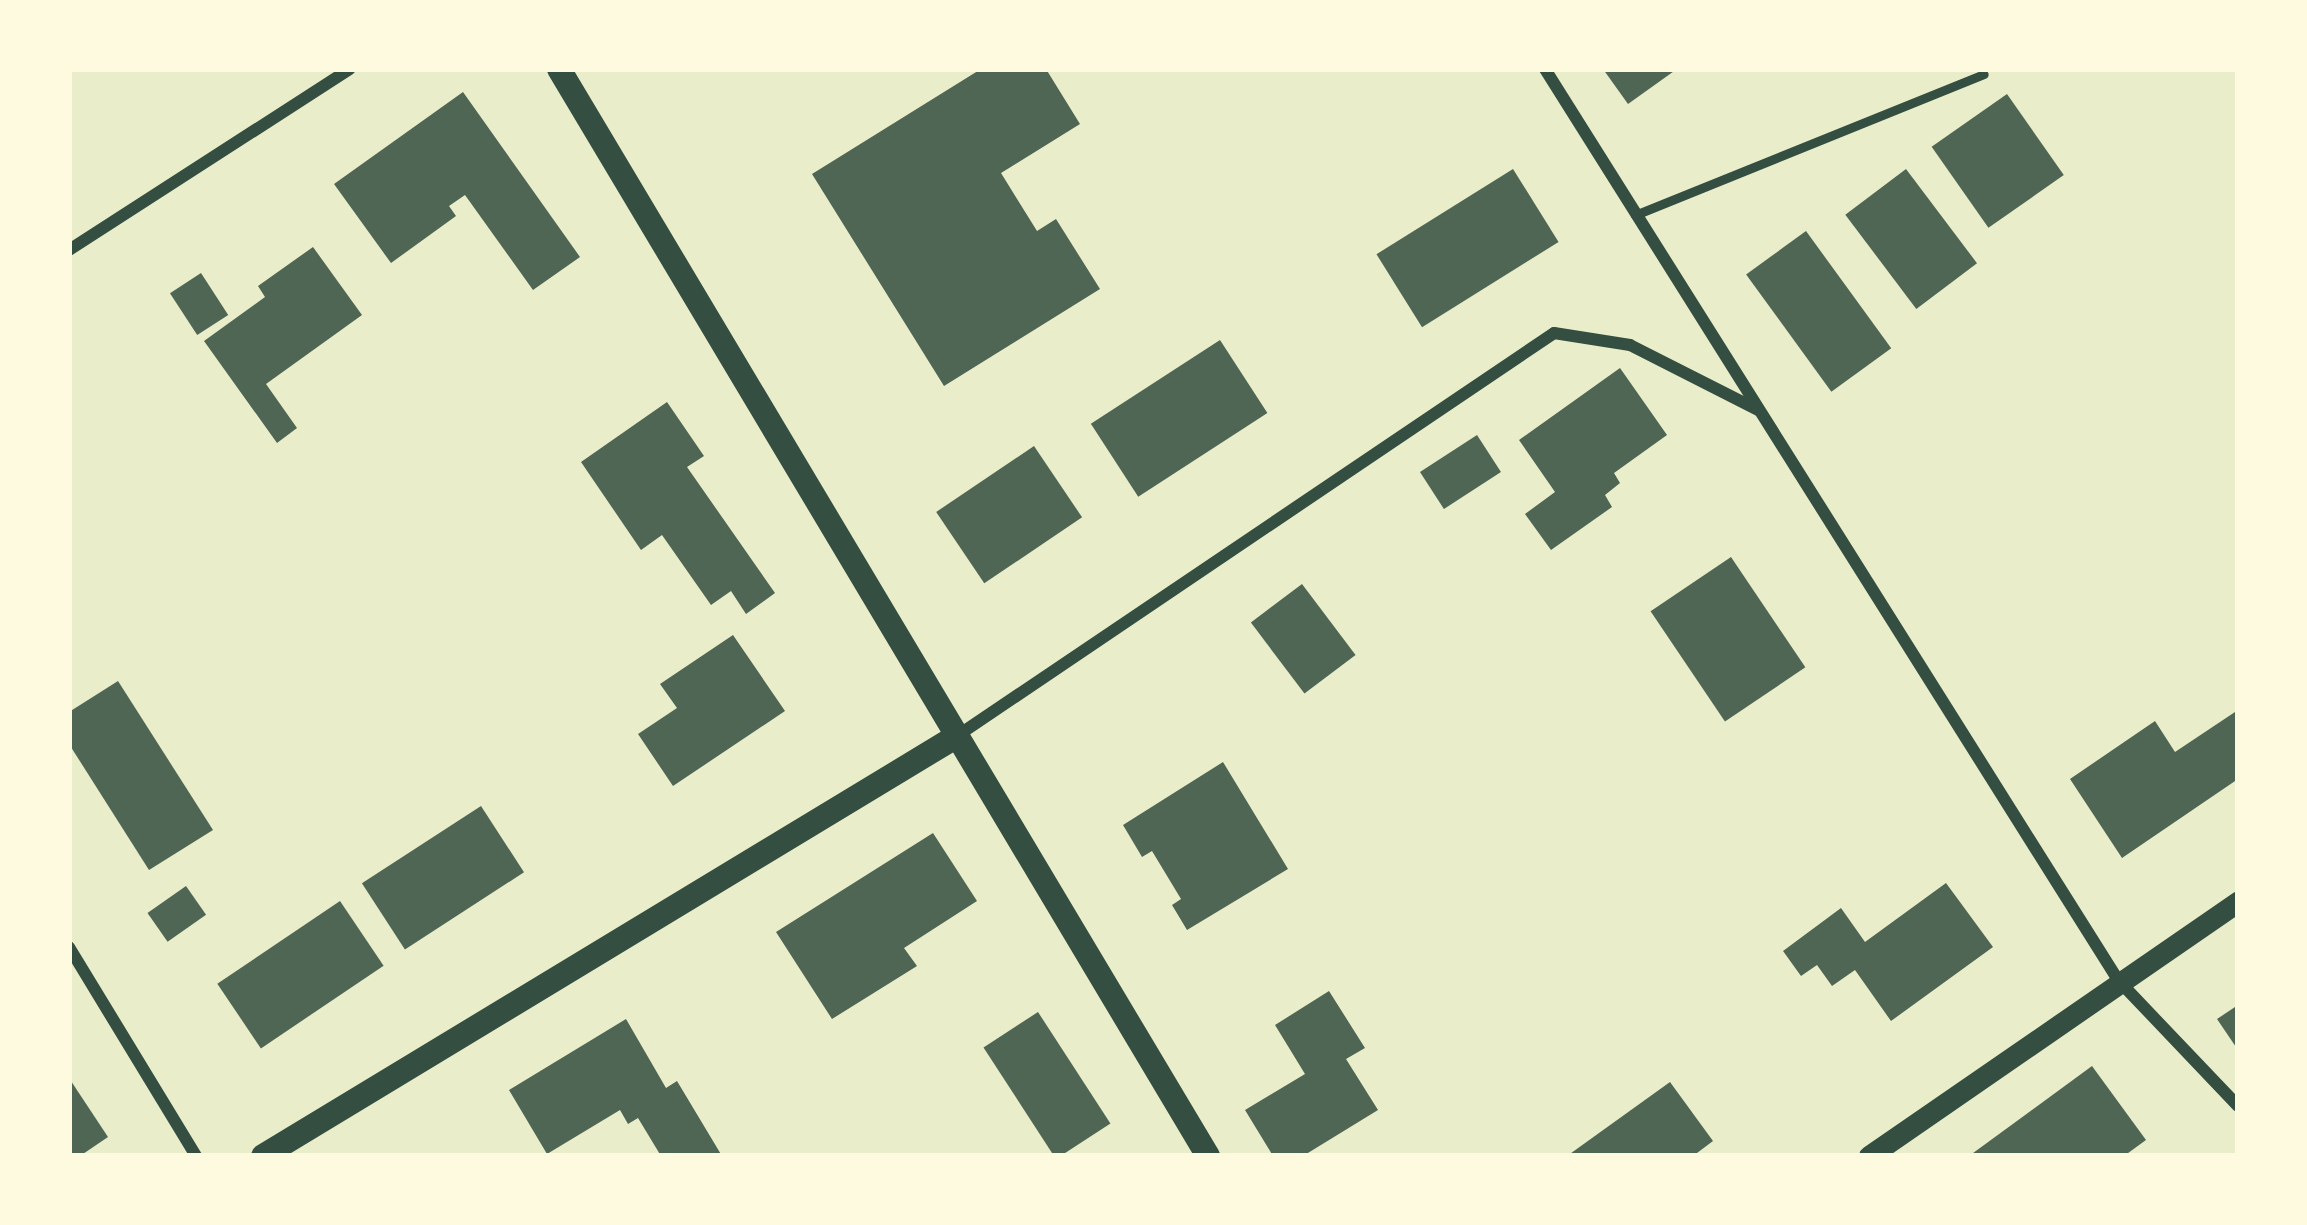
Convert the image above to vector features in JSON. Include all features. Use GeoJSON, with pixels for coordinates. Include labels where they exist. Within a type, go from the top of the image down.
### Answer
{"type":"FeatureCollection","features":[{"type":"Feature","properties":{"kind":"main road"},"geometry":{"type":"LineString","coordinates":[[560,69],[1208,1156]]}},
{"type":"Feature","properties":{"kind":"main road"},"geometry":{"type":"LineString","coordinates":[[263,1156],[958,736]]}},
{"type":"Feature","properties":{"kind":"street"},"geometry":{"type":"LineString","coordinates":[[69,250],[350,69]]}},
{"type":"Feature","properties":{"kind":"street"},"geometry":{"type":"LineString","coordinates":[[1545,69],[2118,980],[2238,1106]]}},
{"type":"Feature","properties":{"kind":"street"},"geometry":{"type":"LineString","coordinates":[[958,736],[1554,333],[1630,345],[1758,410]]}},
{"type":"Feature","properties":{"kind":"street"},"geometry":{"type":"LineString","coordinates":[[1869,1156],[2238,901]]}},
{"type":"Feature","properties":{"kind":"street"},"geometry":{"type":"LineString","coordinates":[[69,947],[196,1156]]}},
{"type":"Feature","properties":{"kind":"lane"},"geometry":{"type":"LineString","coordinates":[[1635,215],[1984,74]]}},
{"type":"Feature","properties":{"kind":"building"},"geometry":{"type":"Polygon","coordinates":[[[981,69],[1046,69],[1080,124],[1001,173],[1037,231],[1056,219],[1100,289],[944,386],[812,174],[981,69]]]}},
{"type":"Feature","properties":{"kind":"building"},"geometry":{"type":"Polygon","coordinates":[[[1603,69],[1677,69],[1628,104],[1603,69]]]}},
{"type":"Feature","properties":{"kind":"building"},"geometry":{"type":"Polygon","coordinates":[[[463,92],[580,257],[533,290],[465,195],[449,206],[456,216],[391,263],[334,184],[463,92]]]}},
{"type":"Feature","properties":{"kind":"building"},"geometry":{"type":"Polygon","coordinates":[[[2007,94],[2064,175],[1988,228],[1932,147],[2007,94]]]}},
{"type":"Feature","properties":{"kind":"building"},"geometry":{"type":"Polygon","coordinates":[[[1513,169],[1559,242],[1422,327],[1376,254],[1513,169]]]}},
{"type":"Feature","properties":{"kind":"building"},"geometry":{"type":"Polygon","coordinates":[[[1906,169],[1977,263],[1916,309],[1845,215],[1906,169]]]}},
{"type":"Feature","properties":{"kind":"building"},"geometry":{"type":"Polygon","coordinates":[[[1806,231],[1891,348],[1831,392],[1746,274],[1806,231]]]}},
{"type":"Feature","properties":{"kind":"building"},"geometry":{"type":"Polygon","coordinates":[[[313,247],[362,315],[266,384],[297,428],[277,443],[204,341],[265,297],[258,286],[313,247]]]}},
{"type":"Feature","properties":{"kind":"building"},"geometry":{"type":"Polygon","coordinates":[[[201,273],[228,315],[197,335],[170,293],[201,273]]]}},
{"type":"Feature","properties":{"kind":"building"},"geometry":{"type":"Polygon","coordinates":[[[1220,340],[1267,413],[1138,497],[1091,424],[1220,340]]]}},
{"type":"Feature","properties":{"kind":"building"},"geometry":{"type":"Polygon","coordinates":[[[1620,368],[1667,435],[1614,473],[1620,483],[1605,495],[1612,507],[1551,550],[1525,514],[1555,492],[1519,440],[1620,368]]]}},
{"type":"Feature","properties":{"kind":"building"},"geometry":{"type":"Polygon","coordinates":[[[667,402],[704,456],[687,467],[775,593],[746,614],[731,591],[711,605],[662,535],[641,550],[581,462],[667,402]]]}},
{"type":"Feature","properties":{"kind":"building"},"geometry":{"type":"Polygon","coordinates":[[[1477,435],[1501,472],[1444,509],[1420,472],[1477,435]]]}},
{"type":"Feature","properties":{"kind":"building"},"geometry":{"type":"Polygon","coordinates":[[[1034,446],[1082,517],[984,583],[936,512],[1034,446]]]}},
{"type":"Feature","properties":{"kind":"building"},"geometry":{"type":"Polygon","coordinates":[[[1731,557],[1805,667],[1725,722],[1651,611],[1731,557]]]}},
{"type":"Feature","properties":{"kind":"building"},"geometry":{"type":"Polygon","coordinates":[[[1302,584],[1356,655],[1304,694],[1251,623],[1302,584]]]}},
{"type":"Feature","properties":{"kind":"building"},"geometry":{"type":"Polygon","coordinates":[[[733,635],[785,711],[673,786],[638,734],[677,708],[660,684],[733,635]]]}},
{"type":"Feature","properties":{"kind":"building"},"geometry":{"type":"Polygon","coordinates":[[[118,681],[213,830],[149,870],[69,744],[69,712],[118,681]]]}},
{"type":"Feature","properties":{"kind":"building"},"geometry":{"type":"Polygon","coordinates":[[[2238,710],[2238,779],[2122,858],[2070,779],[2155,721],[2175,752],[2238,710]]]}},
{"type":"Feature","properties":{"kind":"building"},"geometry":{"type":"Polygon","coordinates":[[[1223,762],[1288,869],[1187,930],[1172,905],[1181,899],[1152,851],[1142,857],[1123,825],[1223,762]]]}},
{"type":"Feature","properties":{"kind":"building"},"geometry":{"type":"Polygon","coordinates":[[[481,806],[524,872],[405,950],[362,883],[481,806]]]}},
{"type":"Feature","properties":{"kind":"building"},"geometry":{"type":"Polygon","coordinates":[[[933,833],[977,901],[904,948],[917,966],[832,1019],[776,932],[933,833]]]}},
{"type":"Feature","properties":{"kind":"building"},"geometry":{"type":"Polygon","coordinates":[[[1946,883],[1993,947],[1891,1021],[1855,970],[1832,986],[1817,965],[1801,976],[1783,951],[1841,908],[1865,942],[1946,883]]]}},
{"type":"Feature","properties":{"kind":"building"},"geometry":{"type":"Polygon","coordinates":[[[186,886],[206,915],[168,942],[147,913],[186,886]]]}},
{"type":"Feature","properties":{"kind":"building"},"geometry":{"type":"Polygon","coordinates":[[[340,901],[384,966],[261,1048],[217,984],[340,901]]]}},
{"type":"Feature","properties":{"kind":"building"},"geometry":{"type":"Polygon","coordinates":[[[1329,991],[1365,1048],[1346,1059],[1378,1110],[1303,1156],[1273,1156],[1245,1110],[1305,1074],[1275,1025],[1329,991]]]}},
{"type":"Feature","properties":{"kind":"building"},"geometry":{"type":"Polygon","coordinates":[[[2238,1005],[2238,1050],[2217,1019],[2238,1005]]]}},
{"type":"Feature","properties":{"kind":"building"},"geometry":{"type":"Polygon","coordinates":[[[1038,1012],[1110,1124],[1054,1156],[983,1047],[1038,1012]]]}},
{"type":"Feature","properties":{"kind":"building"},"geometry":{"type":"Polygon","coordinates":[[[626,1019],[666,1088],[677,1081],[722,1156],[661,1156],[638,1118],[628,1124],[620,1110],[547,1154],[509,1090],[626,1019]]]}},
{"type":"Feature","properties":{"kind":"building"},"geometry":{"type":"Polygon","coordinates":[[[2092,1066],[2146,1140],[2124,1156],[1969,1156],[2092,1066]]]}},
{"type":"Feature","properties":{"kind":"building"},"geometry":{"type":"Polygon","coordinates":[[[69,1078],[108,1137],[80,1156],[69,1156],[69,1078]]]}},
{"type":"Feature","properties":{"kind":"building"},"geometry":{"type":"Polygon","coordinates":[[[1670,1082],[1713,1141],[1693,1156],[1567,1156],[1670,1082]]]}}]}
